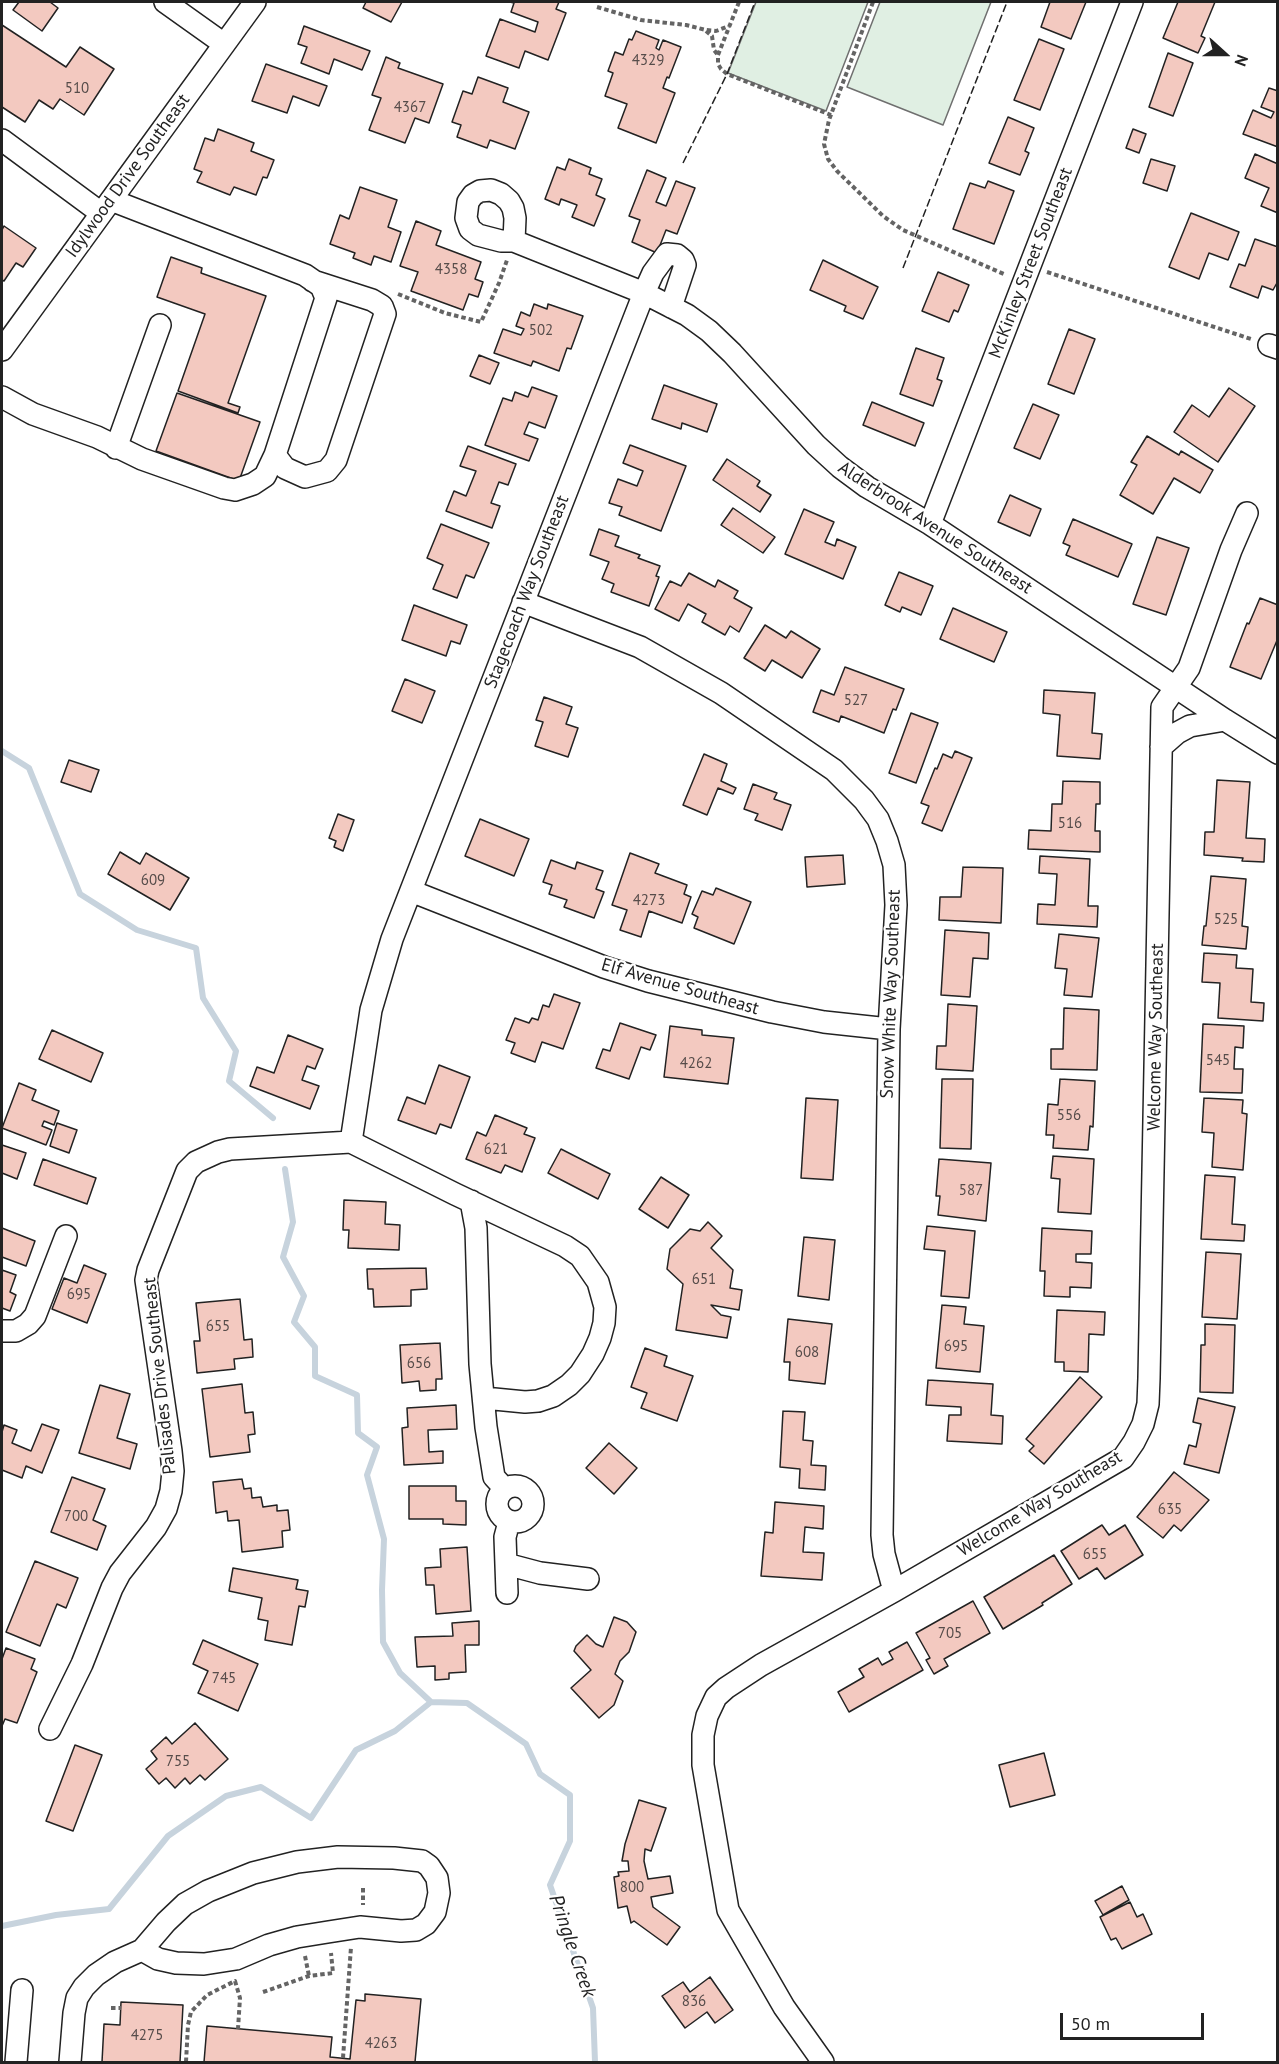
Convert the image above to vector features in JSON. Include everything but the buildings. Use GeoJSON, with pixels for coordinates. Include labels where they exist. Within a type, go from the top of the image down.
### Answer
{"type":"FeatureCollection","features":[{"type":"Feature","properties":{"kind":"street"},"geometry":{"type":"LineString","coordinates":[[165,2],[224,44]]}},
{"type":"Feature","properties":{"kind":"street","name":"Idylwood Drive Southeast"},"geometry":{"type":"LineString","coordinates":[[2,348],[255,2]]}},
{"type":"Feature","properties":{"kind":"street","name":"McKinley Street Southeast"},"geometry":{"type":"LineString","coordinates":[[930,524],[1132,2]]}},
{"type":"Feature","properties":{"kind":"street"},"geometry":{"type":"LineString","coordinates":[[2,140],[106,206],[171,223],[305,275],[321,286],[326,298],[275,455],[265,476],[243,489],[224,488],[116,448],[97,437],[33,414],[2,397]]}},
{"type":"Feature","properties":{"kind":"street","name":"Alderbrook Avenue Southeast"},"geometry":{"type":"LineString","coordinates":[[514,241],[644,293],[687,315],[709,331],[732,353],[816,445],[840,467],[867,487],[930,524],[1278,753]]}},
{"type":"Feature","properties":{"kind":"street","name":"Stagecoach Way Southeast"},"geometry":{"type":"LineString","coordinates":[[351,1142],[375,994],[392,939],[644,293],[653,273],[667,254],[676,255],[685,264],[671,306]]}},
{"type":"Feature","properties":{"kind":"street"},"geometry":{"type":"LineString","coordinates":[[275,455],[285,468],[305,477],[327,471],[336,460],[386,315],[382,306],[372,300],[313,281]]}},
{"type":"Feature","properties":{"kind":"street"},"geometry":{"type":"LineString","coordinates":[[116,448],[160,325]]}},
{"type":"Feature","properties":{"kind":"street","name":"Welcome Way Southeast"},"geometry":{"type":"LineString","coordinates":[[823,2062],[784,2007],[728,1910],[702,1765],[703,1735],[707,1716],[716,1697],[761,1665],[1123,1458],[1143,1424],[1148,1404],[1149,1378],[1162,707],[1189,668],[1231,550],[1247,513]]}},
{"type":"Feature","properties":{"kind":"street","name":"Snow White Way Southeast"},"geometry":{"type":"LineString","coordinates":[[523,602],[640,647],[721,693],[834,770],[878,819],[894,865],[896,905],[889,1029],[882,1535],[884,1554],[894,1591]]}},
{"type":"Feature","properties":{"kind":"street"},"geometry":{"type":"LineString","coordinates":[[1161,747],[1177,733],[1190,726],[1225,720]]}},
{"type":"Feature","properties":{"kind":"street","name":"Elf Avenue Southeast"},"geometry":{"type":"LineString","coordinates":[[411,891],[604,967],[648,981],[772,1012],[824,1022],[889,1029]]}},
{"type":"Feature","properties":{"kind":"street"},"geometry":{"type":"LineString","coordinates":[[351,1142],[565,1246],[580,1256],[598,1282],[605,1307],[604,1323],[593,1354],[580,1374],[553,1396],[538,1401],[484,1398]]}},
{"type":"Feature","properties":{"kind":"street","name":"Palisades Drive Southeast"},"geometry":{"type":"LineString","coordinates":[[50,1729],[82,1664],[112,1588],[120,1573],[156,1527],[166,1509],[171,1491],[173,1471],[171,1451],[146,1280],[187,1171],[196,1162],[230,1149],[351,1142]]}},
{"type":"Feature","properties":{"kind":"street"},"geometry":{"type":"LineString","coordinates":[[471,1201],[476,1228],[480,1364],[486,1427],[494,1477],[505,1489]]}},
{"type":"Feature","properties":{"kind":"street"},"geometry":{"type":"LineString","coordinates":[[2,1331],[16,1331],[28,1324],[35,1316],[66,1236]]}},
{"type":"Feature","properties":{"kind":"street"},"geometry":{"type":"LineString","coordinates":[[510,1486],[522,1487],[528,1491],[533,1502],[531,1514],[527,1519],[521,1522],[509,1522],[500,1515],[496,1504],[500,1493],[505,1489],[510,1486]]}},
{"type":"Feature","properties":{"kind":"street"},"geometry":{"type":"LineString","coordinates":[[507,1593],[505,1538],[509,1522]]}},
{"type":"Feature","properties":{"kind":"street"},"geometry":{"type":"LineString","coordinates":[[506,1564],[540,1574],[588,1579]]}},
{"type":"Feature","properties":{"kind":"street"},"geometry":{"type":"LineString","coordinates":[[70,2062],[74,2013],[77,1998],[84,1987],[96,1975],[116,1962],[141,1950],[185,1904],[208,1891],[253,1873],[297,1862],[338,1857],[422,1861],[429,1866],[437,1878],[439,1893],[435,1912],[426,1924],[416,1930],[360,1928],[297,1937],[236,1959],[204,1964],[176,1963],[158,1959],[141,1950]]}},
{"type":"Feature","properties":{"kind":"street"},"geometry":{"type":"LineString","coordinates":[[16,2062],[22,1990]]}},
{"type":"Feature","properties":{"kind":"path"},"geometry":{"type":"LineString","coordinates":[[739,2],[718,55],[718,64],[727,74],[831,115]]}},
{"type":"Feature","properties":{"kind":"path"},"geometry":{"type":"LineString","coordinates":[[873,2],[831,115],[824,144],[828,159],[837,171],[883,216],[915,237],[1027,274],[1273,346]]}},
{"type":"Feature","properties":{"kind":"path"},"geometry":{"type":"LineString","coordinates":[[597,7],[641,20],[686,25],[706,30],[716,31],[729,26]]}},
{"type":"Feature","properties":{"kind":"path"},"geometry":{"type":"LineString","coordinates":[[706,30],[712,36],[714,50],[718,55]]}},
{"type":"Feature","properties":{"kind":"path"},"geometry":{"type":"LineString","coordinates":[[391,292],[445,313],[481,322],[499,283],[514,241]]}},
{"type":"Feature","properties":{"kind":"path"},"geometry":{"type":"LineString","coordinates":[[363,1888],[363,1905]]}},
{"type":"Feature","properties":{"kind":"path"},"geometry":{"type":"LineString","coordinates":[[343,2058],[352,1929]]}},
{"type":"Feature","properties":{"kind":"path"},"geometry":{"type":"LineString","coordinates":[[263,1992],[309,1976],[333,1973],[331,1953]]}},
{"type":"Feature","properties":{"kind":"path"},"geometry":{"type":"LineString","coordinates":[[305,1956],[309,1976]]}},
{"type":"Feature","properties":{"kind":"path"},"geometry":{"type":"LineString","coordinates":[[186,2062],[191,2012],[207,1995],[235,1981],[240,1998],[238,2029]]}},
{"type":"Feature","properties":{"kind":"path"},"geometry":{"type":"LineString","coordinates":[[111,2008],[121,2008]]}},
{"type":"Feature","properties":{"kind":"green space"},"geometry":{"type":"Polygon","coordinates":[[[756,2],[868,2],[826,111],[728,73],[756,2]]]}},
{"type":"Feature","properties":{"kind":"green space"},"geometry":{"type":"Polygon","coordinates":[[[880,2],[991,2],[943,125],[847,87],[880,2]]]}},
{"type":"Feature","properties":{"kind":"waterway"},"geometry":{"type":"LineString","coordinates":[[2,751],[29,768],[80,894],[137,930],[196,948],[203,998],[236,1051],[229,1081],[273,1118]]}},
{"type":"Feature","properties":{"kind":"waterway"},"geometry":{"type":"LineString","coordinates":[[285,1169],[293,1222],[283,1257],[304,1296],[294,1322],[315,1347],[315,1376],[357,1395],[358,1433],[377,1447],[367,1475],[384,1539],[383,1642],[400,1673],[431,1702]]}},
{"type":"Feature","properties":{"kind":"waterway","name":"Pringle Creek"},"geometry":{"type":"LineString","coordinates":[[2,1926],[56,1915],[109,1909],[168,1836],[226,1796],[261,1787],[311,1818],[356,1750],[395,1731],[431,1702],[467,1703],[526,1744],[540,1774],[570,1795],[570,1841],[550,1885],[593,2008],[595,2062]]}},
{"type":"Feature","properties":{"kind":"fence"},"geometry":{"type":"LineString","coordinates":[[683,163],[727,74],[755,2]]}},
{"type":"Feature","properties":{"kind":"fence"},"geometry":{"type":"LineString","coordinates":[[903,268],[1007,2]]}}]}
